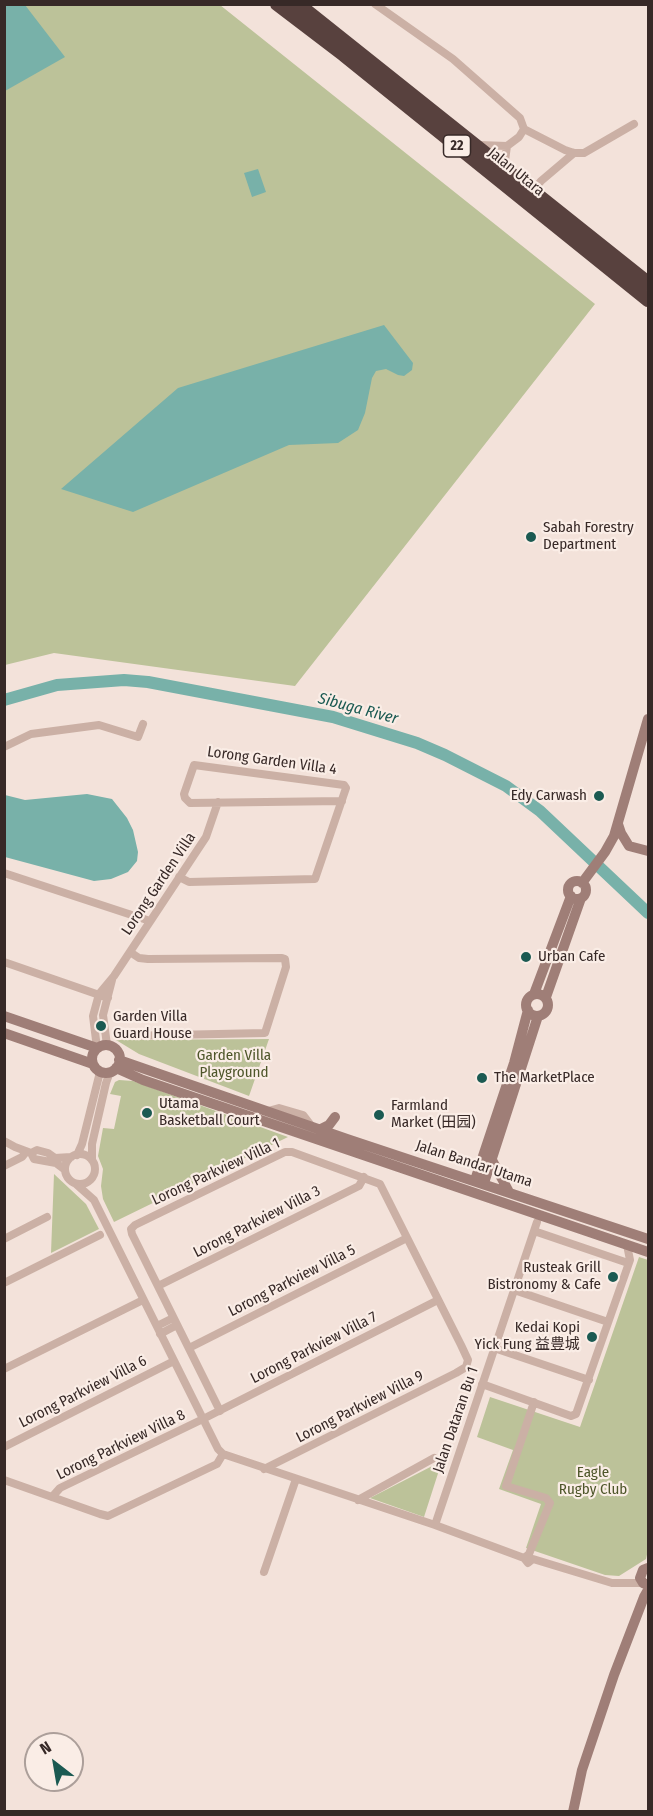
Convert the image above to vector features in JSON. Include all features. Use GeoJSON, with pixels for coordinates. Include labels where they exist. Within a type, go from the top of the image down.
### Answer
{"type":"FeatureCollection","features":[{"type":"Feature","properties":{"kind":"highway","name":"Jalan Utara"},"geometry":{"type":"LineString","coordinates":[[277,4],[344,55],[648,300]]}},
{"type":"Feature","properties":{"kind":"highway","name":"Jalan Utara"},"geometry":{"type":"LineString","coordinates":[[298,4],[648,283]]}},
{"type":"Feature","properties":{"kind":"highway","name":"22"},"geometry":{"type":"LineString","coordinates":[[589,234],[594,248],[637,282],[635,290]]}},
{"type":"Feature","properties":{"kind":"street"},"geometry":{"type":"LineString","coordinates":[[375,4],[453,59],[520,118],[524,129],[574,153],[593,150],[634,124]]}},
{"type":"Feature","properties":{"kind":"street"},"geometry":{"type":"LineString","coordinates":[[476,145],[507,146],[519,137],[524,129]]}},
{"type":"Feature","properties":{"kind":"street"},"geometry":{"type":"LineString","coordinates":[[504,168],[507,146]]}},
{"type":"Feature","properties":{"kind":"street"},"geometry":{"type":"LineString","coordinates":[[533,191],[541,181],[574,153]]}},
{"type":"Feature","properties":{"kind":"street"},"geometry":{"type":"LineString","coordinates":[[576,897],[568,891],[571,884],[582,883],[607,848],[618,824],[645,745],[648,719]]}},
{"type":"Feature","properties":{"kind":"street"},"geometry":{"type":"LineString","coordinates":[[4,747],[31,734],[99,725],[138,738],[143,724]]}},
{"type":"Feature","properties":{"kind":"street","name":"Lorong Garden Villa 4"},"geometry":{"type":"LineString","coordinates":[[194,765],[344,785],[346,788],[342,801],[190,803],[184,798],[184,794],[194,765]]}},
{"type":"Feature","properties":{"kind":"street"},"geometry":{"type":"LineString","coordinates":[[179,877],[189,882],[315,879],[342,801]]}},
{"type":"Feature","properties":{"kind":"street","name":"Lorong Garden Villa"},"geometry":{"type":"LineString","coordinates":[[102,1047],[93,1016],[99,994],[114,976],[206,837],[218,802]]}},
{"type":"Feature","properties":{"kind":"street"},"geometry":{"type":"LineString","coordinates":[[618,824],[627,843]]}},
{"type":"Feature","properties":{"kind":"street"},"geometry":{"type":"LineString","coordinates":[[607,848],[627,843],[648,851]]}},
{"type":"Feature","properties":{"kind":"street"},"geometry":{"type":"LineString","coordinates":[[4,873],[150,921]]}},
{"type":"Feature","properties":{"kind":"street"},"geometry":{"type":"LineString","coordinates":[[451,1172],[466,1172],[487,1161],[527,1051],[533,1013],[527,1000],[534,994],[576,897]]}},
{"type":"Feature","properties":{"kind":"street"},"geometry":{"type":"LineString","coordinates":[[533,1013],[547,1011],[546,998],[576,897]]}},
{"type":"Feature","properties":{"kind":"street"},"geometry":{"type":"LineString","coordinates":[[124,1036],[262,1034],[266,1030],[286,967],[285,959],[282,957],[148,959],[139,958],[130,952]]}},
{"type":"Feature","properties":{"kind":"street"},"geometry":{"type":"LineString","coordinates":[[4,962],[108,998]]}},
{"type":"Feature","properties":{"kind":"street","name":"Lorong Garden Villa"},"geometry":{"type":"LineString","coordinates":[[102,1047],[103,1015],[114,976]]}},
{"type":"Feature","properties":{"kind":"street"},"geometry":{"type":"LineString","coordinates":[[534,994],[540,994],[546,998]]}},
{"type":"Feature","properties":{"kind":"street"},"geometry":{"type":"LineString","coordinates":[[102,1047],[92,1055],[108,1067],[143,1080],[440,1181],[479,1186],[514,1063],[533,1013]]}},
{"type":"Feature","properties":{"kind":"street"},"geometry":{"type":"LineString","coordinates":[[4,1016],[117,1052],[108,1067],[82,1144],[74,1156],[66,1162],[64,1169]]}},
{"type":"Feature","properties":{"kind":"street","name":"Jalan Bandar Utama"},"geometry":{"type":"LineString","coordinates":[[4,1033],[108,1067],[267,1111],[451,1172],[513,1206],[648,1252]]}},
{"type":"Feature","properties":{"kind":"street"},"geometry":{"type":"LineString","coordinates":[[94,1200],[95,1170],[92,1160],[92,1144],[108,1067]]}},
{"type":"Feature","properties":{"kind":"street"},"geometry":{"type":"LineString","coordinates":[[316,1129],[329,1125],[335,1117]]}},
{"type":"Feature","properties":{"kind":"street"},"geometry":{"type":"LineString","coordinates":[[335,1135],[343,1149]]}},
{"type":"Feature","properties":{"kind":"street"},"geometry":{"type":"LineString","coordinates":[[4,1141],[29,1152],[34,1159],[45,1162],[51,1159],[85,1155],[92,1160]]}},
{"type":"Feature","properties":{"kind":"street"},"geometry":{"type":"LineString","coordinates":[[4,1166],[29,1152]]}},
{"type":"Feature","properties":{"kind":"street","name":"Lorong Parkview Villa 1"},"geometry":{"type":"LineString","coordinates":[[220,1411],[131,1229],[285,1152],[292,1152],[364,1177],[383,1188],[464,1350],[468,1360],[466,1367]]}},
{"type":"Feature","properties":{"kind":"street"},"geometry":{"type":"LineString","coordinates":[[51,1159],[64,1169],[68,1179],[94,1200],[218,1449],[223,1454],[529,1557],[619,1584],[646,1589]]}},
{"type":"Feature","properties":{"kind":"street"},"geometry":{"type":"LineString","coordinates":[[487,1161],[509,1192]]}},
{"type":"Feature","properties":{"kind":"street"},"geometry":{"type":"LineString","coordinates":[[76,1184],[85,1184],[94,1175]]}},
{"type":"Feature","properties":{"kind":"street","name":"Lorong Parkview Villa 3"},"geometry":{"type":"LineString","coordinates":[[158,1286],[359,1186],[364,1177]]}},
{"type":"Feature","properties":{"kind":"street","name":"Jalan Bandar Utama"},"geometry":{"type":"LineString","coordinates":[[479,1186],[509,1192],[648,1239]]}},
{"type":"Feature","properties":{"kind":"street"},"geometry":{"type":"LineString","coordinates":[[530,1212],[537,1222],[548,1218]]}},
{"type":"Feature","properties":{"kind":"street"},"geometry":{"type":"LineString","coordinates":[[5,1238],[47,1217]]}},
{"type":"Feature","properties":{"kind":"street","name":"Jalan Dataran Bu 1"},"geometry":{"type":"LineString","coordinates":[[435,1525],[537,1222]]}},
{"type":"Feature","properties":{"kind":"street"},"geometry":{"type":"LineString","coordinates":[[534,1231],[628,1263]]}},
{"type":"Feature","properties":{"kind":"street"},"geometry":{"type":"LineString","coordinates":[[4,1283],[100,1235]]}},
{"type":"Feature","properties":{"kind":"street","name":"Lorong Parkview Villa 5"},"geometry":{"type":"LineString","coordinates":[[189,1348],[407,1238]]}},
{"type":"Feature","properties":{"kind":"street"},"geometry":{"type":"LineString","coordinates":[[483,1384],[573,1415],[576,1413],[628,1263],[630,1255],[627,1245]]}},
{"type":"Feature","properties":{"kind":"street"},"geometry":{"type":"LineString","coordinates":[[514,1290],[608,1322]]}},
{"type":"Feature","properties":{"kind":"street"},"geometry":{"type":"LineString","coordinates":[[4,1369],[143,1299]]}},
{"type":"Feature","properties":{"kind":"street","name":"Lorong Parkview Villa 7"},"geometry":{"type":"LineString","coordinates":[[203,1419],[438,1300]]}},
{"type":"Feature","properties":{"kind":"street"},"geometry":{"type":"LineString","coordinates":[[158,1330],[175,1321]]}},
{"type":"Feature","properties":{"kind":"street"},"geometry":{"type":"LineString","coordinates":[[494,1348],[589,1380]]}},
{"type":"Feature","properties":{"kind":"street","name":"Lorong Parkview Villa 6"},"geometry":{"type":"LineString","coordinates":[[4,1447],[174,1361]]}},
{"type":"Feature","properties":{"kind":"street","name":"Lorong Parkview Villa 9"},"geometry":{"type":"LineString","coordinates":[[264,1469],[466,1367]]}},
{"type":"Feature","properties":{"kind":"street"},"geometry":{"type":"LineString","coordinates":[[529,1557],[550,1503],[546,1498],[506,1486],[534,1402]]}},
{"type":"Feature","properties":{"kind":"street","name":"Lorong Parkview Villa 8"},"geometry":{"type":"LineString","coordinates":[[52,1497],[60,1488],[203,1419]]}},
{"type":"Feature","properties":{"kind":"street"},"geometry":{"type":"LineString","coordinates":[[4,1480],[108,1516],[217,1464],[223,1454]]}},
{"type":"Feature","properties":{"kind":"street"},"geometry":{"type":"LineString","coordinates":[[358,1500],[434,1458]]}},
{"type":"Feature","properties":{"kind":"street"},"geometry":{"type":"LineString","coordinates":[[264,1572],[296,1479]]}},
{"type":"Feature","properties":{"kind":"street"},"geometry":{"type":"LineString","coordinates":[[619,1584],[646,1568]]}},
{"type":"Feature","properties":{"kind":"street"},"geometry":{"type":"LineString","coordinates":[[573,1812],[582,1770],[614,1674],[646,1589],[640,1578],[646,1568]]}},
{"type":"Feature","properties":{"kind":"green space"},"geometry":{"type":"Polygon","coordinates":[[[5,5],[220,5],[595,304],[295,686],[54,653],[5,665],[5,5]]]}},
{"type":"Feature","properties":{"kind":"green space","name":"Garden Villa Playground"},"geometry":{"type":"Polygon","coordinates":[[[269,1039],[249,1096],[139,1054],[116,1040],[269,1039]]]}},
{"type":"Feature","properties":{"kind":"green space"},"geometry":{"type":"Polygon","coordinates":[[[133,1081],[288,1137],[114,1222],[103,1199],[101,1186],[103,1169],[98,1156],[103,1128],[114,1129],[121,1096],[110,1094],[115,1082],[133,1081]]]}},
{"type":"Feature","properties":{"kind":"green space"},"geometry":{"type":"Polygon","coordinates":[[[54,1174],[86,1204],[99,1229],[51,1253],[54,1174]]]}},
{"type":"Feature","properties":{"kind":"green space","name":"Eagle Rugby Club"},"geometry":{"type":"Polygon","coordinates":[[[639,1257],[648,1260],[648,1550],[646,1559],[619,1576],[605,1575],[526,1548],[541,1504],[499,1489],[513,1450],[477,1437],[490,1397],[580,1427],[639,1257]]]}},
{"type":"Feature","properties":{"kind":"green space"},"geometry":{"type":"Polygon","coordinates":[[[442,1461],[424,1517],[370,1498],[442,1461]]]}},
{"type":"Feature","properties":{"kind":"water"},"geometry":{"type":"Polygon","coordinates":[[[5,4],[25,5],[65,57],[5,91],[5,4]]]}},
{"type":"Feature","properties":{"kind":"water"},"geometry":{"type":"Polygon","coordinates":[[[258,169],[266,192],[252,197],[244,173],[258,169]]]}},
{"type":"Feature","properties":{"kind":"water"},"geometry":{"type":"Polygon","coordinates":[[[384,325],[413,363],[412,370],[404,376],[386,369],[376,371],[358,430],[338,443],[289,445],[133,512],[61,489],[178,388],[384,325]]]}},
{"type":"Feature","properties":{"kind":"water"},"geometry":{"type":"Polygon","coordinates":[[[87,794],[112,799],[127,818],[133,830],[138,852],[137,861],[128,872],[111,879],[94,881],[5,857],[5,795],[25,800],[87,794]]]}},
{"type":"Feature","properties":{"kind":"waterway","name":"Sibuga River"},"geometry":{"type":"LineString","coordinates":[[4,700],[57,685],[124,680],[148,682],[333,717],[417,743],[506,786],[540,811],[648,913]]}},
{"type":"Feature","properties":{"kind":"place","name":"Sabah Forestry Department"},"geometry":{"type":"Point","coordinates":[531,537]}},
{"type":"Feature","properties":{"kind":"place","name":"Edy Carwash"},"geometry":{"type":"Point","coordinates":[599,796]}},
{"type":"Feature","properties":{"kind":"place","name":"Urban Cafe"},"geometry":{"type":"Point","coordinates":[526,957]}},
{"type":"Feature","properties":{"kind":"place","name":"Garden Villa Guard House"},"geometry":{"type":"Point","coordinates":[101,1026]}},
{"type":"Feature","properties":{"kind":"place","name":"The MarketPlace"},"geometry":{"type":"Point","coordinates":[482,1078]}},
{"type":"Feature","properties":{"kind":"place","name":"Utama Basketball Court"},"geometry":{"type":"Point","coordinates":[147,1113]}},
{"type":"Feature","properties":{"kind":"place","name":"Farmland Market (田园)"},"geometry":{"type":"Point","coordinates":[379,1115]}},
{"type":"Feature","properties":{"kind":"place","name":"Rusteak Grill Bistronomy & Cafe"},"geometry":{"type":"Point","coordinates":[613,1277]}},
{"type":"Feature","properties":{"kind":"place","name":"Kedai Kopi Yick Fung 益豊城"},"geometry":{"type":"Point","coordinates":[592,1337]}}]}
